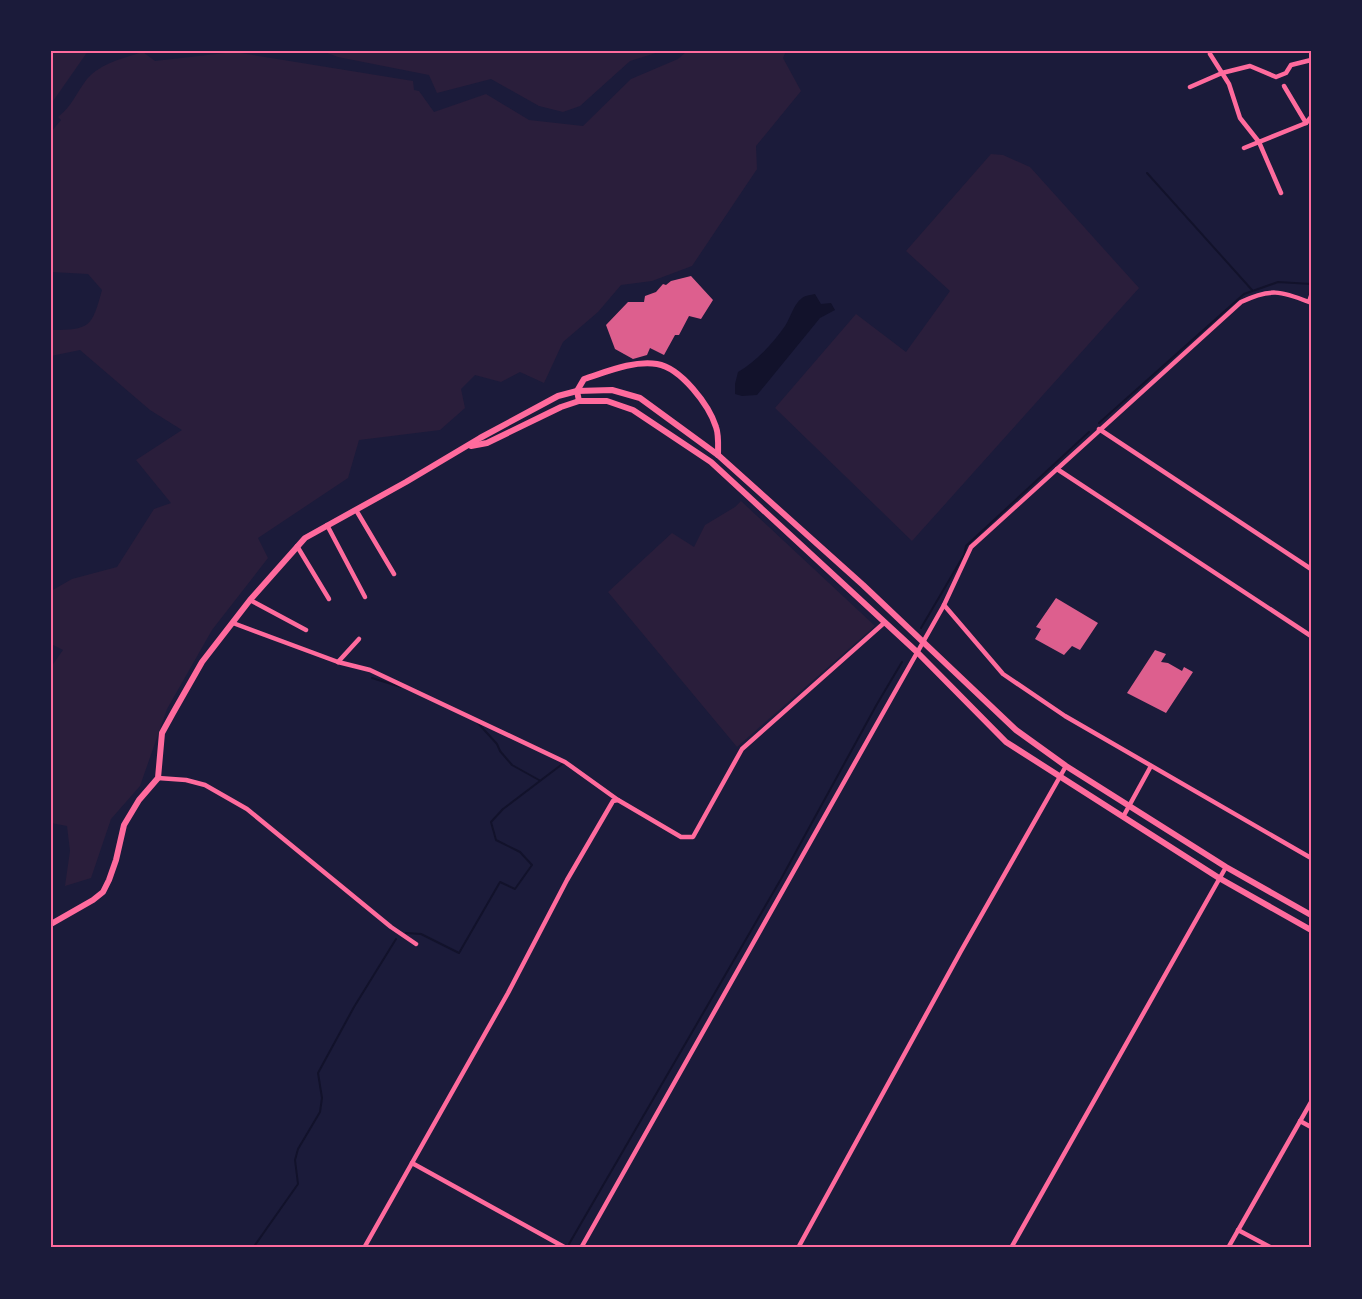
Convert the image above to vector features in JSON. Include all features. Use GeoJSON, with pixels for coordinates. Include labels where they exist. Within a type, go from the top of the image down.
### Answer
{"type":"FeatureCollection","features":[{"type":"Feature","properties":{"kind":"street"},"geometry":{"type":"LineString","coordinates":[[1210,54],[1229,84],[1240,118],[1259,142],[1281,193]]}},
{"type":"Feature","properties":{"kind":"street"},"geometry":{"type":"LineString","coordinates":[[1191,87],[1222,73],[1250,66],[1276,77],[1286,73],[1291,65],[1311,60]]}},
{"type":"Feature","properties":{"kind":"street"},"geometry":{"type":"LineString","coordinates":[[1284,86],[1306,123]]}},
{"type":"Feature","properties":{"kind":"street"},"geometry":{"type":"LineString","coordinates":[[1244,148],[1306,123],[1311,117]]}},
{"type":"Feature","properties":{"kind":"street"},"geometry":{"type":"LineString","coordinates":[[581,1248],[924,641],[971,547],[1241,302],[1254,296],[1282,291],[1309,302],[1311,296]]}},
{"type":"Feature","properties":{"kind":"street"},"geometry":{"type":"LineString","coordinates":[[579,401],[577,391],[584,379],[619,368],[656,364],[668,367],[698,394],[710,413],[717,429],[718,455],[711,462]]}},
{"type":"Feature","properties":{"kind":"street"},"geometry":{"type":"LineString","coordinates":[[51,924],[103,892],[116,860],[124,825],[139,800],[158,778],[162,733],[202,662],[250,600],[305,538],[558,396],[577,391],[612,390],[640,398],[718,455],[924,641],[1016,730],[1066,766],[1226,867],[1311,915]]}},
{"type":"Feature","properties":{"kind":"street"},"geometry":{"type":"LineString","coordinates":[[467,447],[487,443],[561,407],[579,401],[607,401],[633,410],[711,462],[917,652],[1006,742],[1219,878],[1311,930]]}},
{"type":"Feature","properties":{"kind":"street"},"geometry":{"type":"LineString","coordinates":[[1099,429],[1311,569]]}},
{"type":"Feature","properties":{"kind":"street"},"geometry":{"type":"LineString","coordinates":[[1057,470],[1311,636]]}},
{"type":"Feature","properties":{"kind":"street"},"geometry":{"type":"LineString","coordinates":[[356,510],[394,574]]}},
{"type":"Feature","properties":{"kind":"street"},"geometry":{"type":"LineString","coordinates":[[327,525],[365,597]]}},
{"type":"Feature","properties":{"kind":"street"},"geometry":{"type":"LineString","coordinates":[[297,546],[329,599]]}},
{"type":"Feature","properties":{"kind":"street"},"geometry":{"type":"LineString","coordinates":[[250,600],[306,630]]}},
{"type":"Feature","properties":{"kind":"street"},"geometry":{"type":"LineString","coordinates":[[944,605],[1004,674],[1065,716],[1311,858]]}},
{"type":"Feature","properties":{"kind":"street"},"geometry":{"type":"LineString","coordinates":[[233,623],[338,662],[370,670],[565,762],[618,800],[688,839],[693,837],[742,749],[885,623]]}},
{"type":"Feature","properties":{"kind":"street"},"geometry":{"type":"LineString","coordinates":[[338,662],[359,639]]}},
{"type":"Feature","properties":{"kind":"street"},"geometry":{"type":"LineString","coordinates":[[798,1248],[1066,766]]}},
{"type":"Feature","properties":{"kind":"street"},"geometry":{"type":"LineString","coordinates":[[1123,817],[1151,766]]}},
{"type":"Feature","properties":{"kind":"street"},"geometry":{"type":"LineString","coordinates":[[158,778],[186,780],[205,785],[247,809],[391,927],[416,944]]}},
{"type":"Feature","properties":{"kind":"street"},"geometry":{"type":"LineString","coordinates":[[364,1248],[508,993],[567,880],[613,801],[618,800]]}},
{"type":"Feature","properties":{"kind":"street"},"geometry":{"type":"LineString","coordinates":[[1011,1248],[1226,867]]}},
{"type":"Feature","properties":{"kind":"street"},"geometry":{"type":"LineString","coordinates":[[1228,1248],[1311,1101]]}},
{"type":"Feature","properties":{"kind":"street"},"geometry":{"type":"LineString","coordinates":[[1300,1121],[1311,1127]]}},
{"type":"Feature","properties":{"kind":"street"},"geometry":{"type":"LineString","coordinates":[[412,1163],[566,1248]]}},
{"type":"Feature","properties":{"kind":"street"},"geometry":{"type":"LineString","coordinates":[[1238,1230],[1272,1248]]}},
{"type":"Feature","properties":{"kind":"shaded area"},"geometry":{"type":"Polygon","coordinates":[[[51,51],[88,51],[51,104],[51,51]]]}},
{"type":"Feature","properties":{"kind":"shaded area"},"geometry":{"type":"Polygon","coordinates":[[[322,51],[662,51],[630,61],[580,106],[563,112],[539,106],[491,79],[437,93],[429,75],[338,57],[322,51]]]}},
{"type":"Feature","properties":{"kind":"shaded area"},"geometry":{"type":"Polygon","coordinates":[[[687,51],[786,51],[783,58],[801,91],[756,146],[757,169],[692,266],[652,281],[621,285],[598,312],[563,342],[544,383],[520,372],[501,382],[475,375],[461,389],[465,408],[440,430],[359,440],[348,478],[258,538],[268,558],[212,630],[167,709],[140,786],[111,819],[91,878],[65,886],[70,851],[67,826],[51,823],[51,667],[63,650],[51,644],[51,591],[72,579],[117,567],[154,509],[171,503],[136,460],[182,430],[150,410],[80,350],[51,356],[51,330],[74,329],[87,324],[92,319],[102,290],[88,274],[51,272],[51,132],[61,120],[58,117],[93,73],[121,59],[143,52],[155,61],[234,52],[413,81],[414,90],[419,91],[434,112],[486,94],[529,120],[583,126],[631,79],[678,59],[687,51]]]}},
{"type":"Feature","properties":{"kind":"shaded area"},"geometry":{"type":"Polygon","coordinates":[[[991,154],[1003,155],[1030,167],[1139,288],[912,541],[775,408],[856,314],[906,352],[950,291],[906,251],[991,154]]]}},
{"type":"Feature","properties":{"kind":"shaded area"},"geometry":{"type":"Polygon","coordinates":[[[815,294],[821,304],[831,303],[835,310],[820,318],[757,395],[735,394],[738,372],[758,358],[775,339],[799,301],[805,296],[815,294]]]}},
{"type":"Feature","properties":{"kind":"shaded area"},"geometry":{"type":"Polygon","coordinates":[[[741,501],[875,626],[737,747],[608,592],[672,533],[694,547],[705,525],[741,501]]]}},
{"type":"Feature","properties":{"kind":"building"},"geometry":{"type":"Polygon","coordinates":[[[691,276],[713,300],[701,319],[689,316],[679,335],[675,335],[664,355],[650,348],[647,355],[633,359],[615,349],[606,325],[628,302],[644,302],[645,296],[656,292],[663,284],[691,276]]]}},
{"type":"Feature","properties":{"kind":"building"},"geometry":{"type":"Polygon","coordinates":[[[1056,598],[1098,623],[1080,650],[1072,646],[1064,655],[1035,639],[1041,629],[1036,627],[1056,598]]]}},
{"type":"Feature","properties":{"kind":"building"},"geometry":{"type":"Polygon","coordinates":[[[1155,650],[1166,654],[1161,662],[1168,663],[1182,671],[1184,667],[1193,672],[1166,713],[1127,693],[1155,650]]]}},
{"type":"Feature","properties":{"kind":"waterway"},"geometry":{"type":"LineString","coordinates":[[1147,173],[1252,290]]}},
{"type":"Feature","properties":{"kind":"waterway"},"geometry":{"type":"LineString","coordinates":[[1099,423],[1244,294],[1278,282],[1311,284]]}},
{"type":"Feature","properties":{"kind":"waterway"},"geometry":{"type":"LineString","coordinates":[[921,628],[964,555],[966,546],[1089,432]]}},
{"type":"Feature","properties":{"kind":"waterway"},"geometry":{"type":"LineString","coordinates":[[569,1244],[781,879],[902,662]]}},
{"type":"Feature","properties":{"kind":"waterway"},"geometry":{"type":"LineString","coordinates":[[372,678],[401,687]]}},
{"type":"Feature","properties":{"kind":"waterway"},"geometry":{"type":"LineString","coordinates":[[477,722],[512,765],[539,780]]}},
{"type":"Feature","properties":{"kind":"waterway"},"geometry":{"type":"LineString","coordinates":[[406,933],[421,934],[459,953],[500,882],[515,889],[532,865],[520,852],[496,840],[491,822],[503,809],[565,762]]}},
{"type":"Feature","properties":{"kind":"waterway"},"geometry":{"type":"LineString","coordinates":[[253,1248],[298,1184],[295,1160],[298,1149],[320,1112],[322,1098],[318,1073],[354,1007],[396,939]]}}]}
